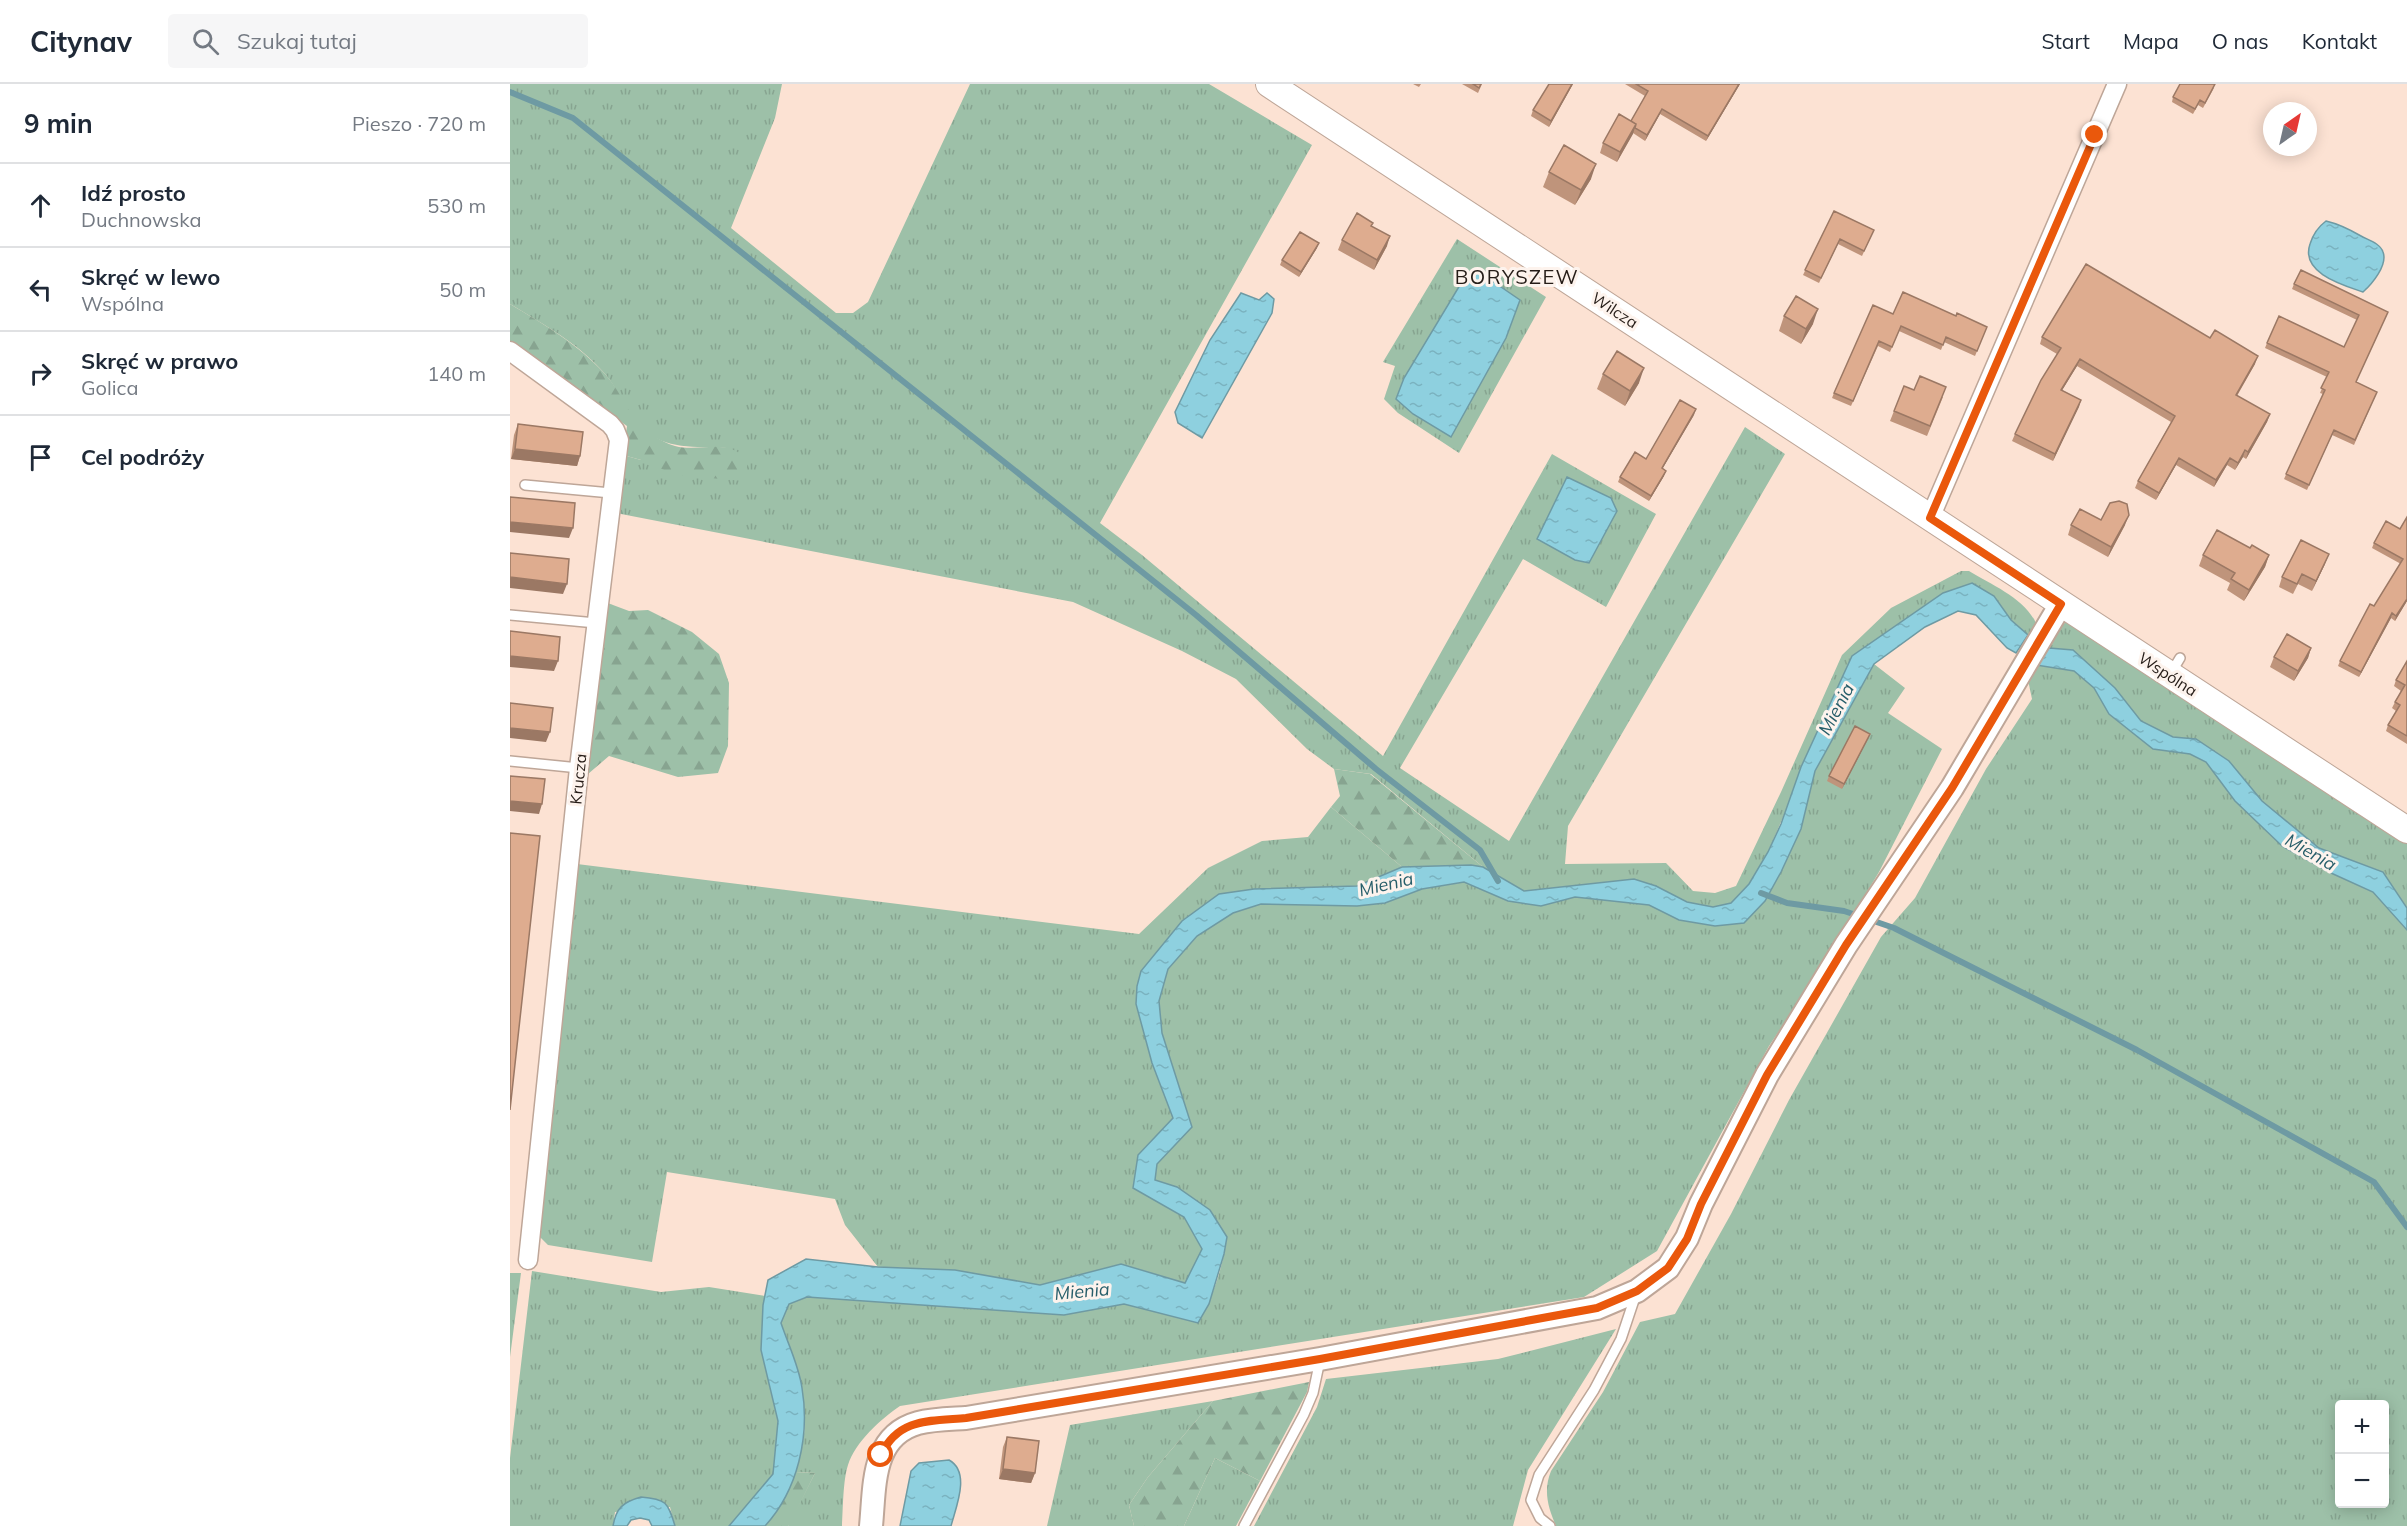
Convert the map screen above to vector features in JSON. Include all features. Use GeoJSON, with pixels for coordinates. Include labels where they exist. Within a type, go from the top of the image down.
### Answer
{"type":"FeatureCollection","features":[{"type":"Feature","properties":{"kind":"main road","name":"Wilcza"},"geometry":{"type":"LineString","coordinates":[[1269,84],[1930,518]]}},
{"type":"Feature","properties":{"kind":"main road","name":"Wspólna"},"geometry":{"type":"LineString","coordinates":[[1930,518],[2061,604],[2175,667],[2407,830]]}},
{"type":"Feature","properties":{"kind":"street"},"geometry":{"type":"LineString","coordinates":[[1930,518],[2117,84]]}},
{"type":"Feature","properties":{"kind":"street","name":"Krucza"},"geometry":{"type":"LineString","coordinates":[[510,351],[615,430],[619,440],[579,768],[528,1260]]}},
{"type":"Feature","properties":{"kind":"street"},"geometry":{"type":"LineString","coordinates":[[871,1526],[876,1476],[881,1455],[887,1443],[906,1427],[921,1422],[966,1418],[1320,1359],[1597,1308],[1637,1291],[1668,1268],[1687,1239],[1701,1204],[1767,1075],[1864,918],[1952,788],[2061,604]]}},
{"type":"Feature","properties":{"kind":"lane"},"geometry":{"type":"LineString","coordinates":[[525,485],[611,493]]}},
{"type":"Feature","properties":{"kind":"lane"},"geometry":{"type":"LineString","coordinates":[[510,615],[596,623]]}},
{"type":"Feature","properties":{"kind":"lane"},"geometry":{"type":"LineString","coordinates":[[510,761],[579,768]]}},
{"type":"Feature","properties":{"kind":"lane"},"geometry":{"type":"LineString","coordinates":[[1550,1526],[1540,1518],[1531,1500],[1539,1475],[1593,1390],[1621,1339],[1632,1313],[1637,1291]]}},
{"type":"Feature","properties":{"kind":"lane"},"geometry":{"type":"LineString","coordinates":[[1244,1526],[1304,1414],[1313,1393],[1320,1359]]}},
{"type":"Feature","properties":{"kind":"green space"},"geometry":{"type":"Polygon","coordinates":[[[510,84],[782,84],[775,118],[731,228],[836,313],[853,313],[868,302],[970,84],[1209,84],[1312,145],[1100,523],[1142,555],[1383,756],[1552,454],[1656,514],[1606,607],[1523,559],[1400,768],[1509,841],[1745,427],[1785,454],[1568,826],[1565,864],[1666,863],[1693,891],[1715,893],[1736,886],[1842,655],[1891,608],[1961,571],[1969,571],[2016,599],[2031,614],[2036,623],[2028,635],[2011,620],[1994,596],[1923,608],[1852,656],[1768,852],[1749,884],[1731,903],[1713,907],[1686,902],[1656,886],[1634,879],[1524,891],[1483,867],[1371,774],[1334,769],[1307,749],[1236,679],[1182,651],[1073,602],[616,513],[623,455],[641,460],[726,447],[685,446],[661,441],[650,435],[630,415],[610,380],[595,364],[561,336],[510,304],[510,84]]]}},
{"type":"Feature","properties":{"kind":"green space"},"geometry":{"type":"Polygon","coordinates":[[[1457,239],[1546,297],[1459,453],[1398,413],[1384,399],[1395,366],[1383,362],[1457,239]]]}},
{"type":"Feature","properties":{"kind":"green space"},"geometry":{"type":"Polygon","coordinates":[[[510,304],[561,336],[595,364],[612,383],[638,423],[654,436],[675,446],[723,447],[740,454],[748,462],[744,481],[676,475],[623,455],[627,426],[510,344],[510,304]]]}},
{"type":"Feature","properties":{"kind":"green space"},"geometry":{"type":"Polygon","coordinates":[[[605,602],[629,611],[648,610],[692,632],[719,654],[729,683],[728,746],[718,773],[678,777],[609,756],[588,774],[605,602]]]}},
{"type":"Feature","properties":{"kind":"green space"},"geometry":{"type":"Polygon","coordinates":[[[2066,622],[2407,843],[2407,908],[2383,872],[2319,848],[2262,801],[2229,761],[2196,739],[2173,737],[2141,721],[2115,688],[2073,650],[2049,648],[2058,629],[2066,622]]]}},
{"type":"Feature","properties":{"kind":"green space"},"geometry":{"type":"Polygon","coordinates":[[[1874,664],[1905,688],[1888,713],[1942,749],[1879,872],[1820,970],[1769,1046],[1657,1251],[1584,1297],[900,1406],[870,1432],[851,1456],[845,1478],[842,1526],[788,1526],[815,1473],[795,1472],[801,1451],[805,1414],[799,1379],[781,1323],[789,1304],[807,1297],[1064,1315],[1124,1304],[1198,1322],[1217,1281],[1227,1237],[1177,1187],[1155,1181],[1157,1164],[1191,1127],[1162,1033],[1159,1001],[1168,969],[1197,936],[1233,913],[1261,904],[1357,906],[1385,903],[1422,889],[1464,882],[1508,901],[1541,906],[1575,897],[1609,900],[1649,905],[1679,920],[1715,926],[1781,872],[1801,829],[1815,771],[1874,664]]]}},
{"type":"Feature","properties":{"kind":"green space"},"geometry":{"type":"Polygon","coordinates":[[[2036,665],[2074,671],[2094,688],[2109,714],[2153,749],[2190,754],[2206,762],[2235,801],[2282,846],[2331,873],[2373,892],[2407,930],[2407,1526],[1556,1526],[1548,1499],[1547,1485],[1551,1471],[1603,1392],[1640,1322],[1675,1314],[1731,1214],[1789,1100],[1881,937],[1915,898],[1986,769],[2032,699],[2028,680],[2036,665]]]}},
{"type":"Feature","properties":{"kind":"green space"},"geometry":{"type":"Polygon","coordinates":[[[1334,769],[1370,774],[1483,867],[1471,865],[1402,867],[1331,807],[1340,796],[1334,769]]]}},
{"type":"Feature","properties":{"kind":"green space"},"geometry":{"type":"Polygon","coordinates":[[[1331,807],[1402,867],[1357,886],[1254,889],[1141,971],[1152,1063],[1173,1118],[1138,1155],[1133,1188],[1184,1217],[1202,1249],[1185,1283],[1121,1264],[1040,1285],[955,1270],[878,1267],[845,1225],[835,1199],[667,1172],[652,1262],[548,1245],[536,1233],[577,864],[1139,934],[1208,868],[1262,841],[1308,837],[1331,807]]]}},
{"type":"Feature","properties":{"kind":"green space"},"geometry":{"type":"Polygon","coordinates":[[[532,1271],[661,1292],[709,1287],[765,1296],[761,1350],[778,1421],[773,1475],[729,1526],[675,1526],[670,1507],[615,1512],[613,1526],[510,1526],[510,1458],[532,1271]]]}},
{"type":"Feature","properties":{"kind":"green space"},"geometry":{"type":"Polygon","coordinates":[[[510,1273],[521,1273],[510,1357],[510,1273]]]}},
{"type":"Feature","properties":{"kind":"green space"},"geometry":{"type":"Polygon","coordinates":[[[1616,1329],[1528,1470],[1513,1526],[1254,1526],[1317,1407],[1326,1379],[1498,1359],[1616,1329]]]}},
{"type":"Feature","properties":{"kind":"green space"},"geometry":{"type":"Polygon","coordinates":[[[1309,1382],[1307,1392],[1260,1481],[1215,1458],[1184,1526],[1134,1526],[1129,1505],[1148,1477],[1213,1401],[1309,1382]]]}},
{"type":"Feature","properties":{"kind":"green space"},"geometry":{"type":"Polygon","coordinates":[[[1213,1401],[1148,1477],[1129,1505],[1134,1526],[1047,1526],[1070,1425],[1213,1401]]]}},
{"type":"Feature","properties":{"kind":"green space"},"geometry":{"type":"Polygon","coordinates":[[[1215,1458],[1260,1481],[1236,1526],[1184,1526],[1215,1458]]]}},
{"type":"Feature","properties":{"kind":"green space"},"geometry":{"type":"Polygon","coordinates":[[[795,1472],[815,1473],[790,1524],[788,1526],[765,1526],[789,1489],[795,1472]]]}},
{"type":"Feature","properties":{"kind":"water"},"geometry":{"type":"Polygon","coordinates":[[[2326,221],[2374,242],[2383,252],[2381,268],[2363,292],[2325,276],[2311,263],[2309,254],[2311,240],[2326,221]]]}},
{"type":"Feature","properties":{"kind":"water"},"geometry":{"type":"Polygon","coordinates":[[[1479,272],[1520,300],[1506,338],[1451,437],[1413,414],[1396,399],[1404,378],[1466,275],[1479,272]]]}},
{"type":"Feature","properties":{"kind":"water"},"geometry":{"type":"Polygon","coordinates":[[[1241,293],[1259,300],[1267,293],[1274,299],[1272,313],[1202,438],[1178,423],[1175,412],[1210,340],[1241,293]]]}},
{"type":"Feature","properties":{"kind":"water"},"geometry":{"type":"Polygon","coordinates":[[[1567,477],[1611,498],[1617,511],[1589,563],[1575,560],[1537,539],[1567,477]]]}},
{"type":"Feature","properties":{"kind":"water","name":"Mienia"},"geometry":{"type":"Polygon","coordinates":[[[1972,583],[1994,596],[2011,620],[2028,635],[2016,653],[2007,648],[1976,615],[1958,611],[1925,627],[1874,664],[1815,771],[1801,829],[1781,872],[1765,901],[1744,923],[1715,926],[1679,920],[1649,905],[1575,897],[1541,906],[1508,901],[1464,882],[1422,889],[1385,903],[1357,906],[1261,904],[1233,913],[1197,936],[1168,969],[1159,1001],[1162,1033],[1192,1127],[1157,1164],[1155,1180],[1177,1187],[1210,1210],[1227,1237],[1209,1304],[1198,1323],[1124,1304],[1064,1315],[807,1297],[789,1304],[781,1323],[801,1380],[804,1425],[799,1462],[786,1496],[765,1526],[729,1526],[773,1474],[778,1421],[761,1350],[763,1305],[768,1280],[806,1259],[878,1267],[955,1270],[1040,1285],[1121,1264],[1185,1283],[1202,1249],[1184,1217],[1133,1188],[1138,1155],[1173,1118],[1152,1063],[1136,1004],[1137,986],[1141,971],[1182,921],[1219,894],[1254,889],[1357,886],[1402,867],[1471,865],[1483,867],[1524,891],[1634,879],[1656,886],[1687,902],[1713,907],[1731,903],[1749,884],[1768,852],[1781,824],[1801,767],[1852,656],[1943,593],[1972,583]]]}},
{"type":"Feature","properties":{"kind":"water","name":"Mienia"},"geometry":{"type":"Polygon","coordinates":[[[2049,648],[2073,650],[2115,688],[2141,721],[2173,737],[2196,739],[2229,761],[2262,801],[2319,848],[2383,872],[2407,908],[2407,930],[2373,892],[2331,873],[2282,846],[2235,801],[2206,762],[2190,754],[2153,749],[2109,714],[2094,688],[2074,671],[2036,665],[2049,648]]]}},
{"type":"Feature","properties":{"kind":"water"},"geometry":{"type":"Polygon","coordinates":[[[949,1460],[956,1466],[961,1481],[951,1526],[900,1526],[911,1471],[919,1463],[949,1460]]]}},
{"type":"Feature","properties":{"kind":"water"},"geometry":{"type":"Polygon","coordinates":[[[641,1497],[665,1503],[675,1526],[652,1526],[649,1520],[640,1518],[631,1520],[627,1526],[613,1526],[618,1510],[629,1501],[641,1497]]]}},
{"type":"Feature","properties":{"kind":"building"},"geometry":{"type":"Polygon","coordinates":[[[1549,84],[1572,84],[1551,121],[1533,110],[1549,84]]]}},
{"type":"Feature","properties":{"kind":"building"},"geometry":{"type":"Polygon","coordinates":[[[1636,84],[1739,84],[1708,136],[1662,109],[1647,135],[1635,128],[1636,124],[1631,121],[1648,91],[1636,84]]]}},
{"type":"Feature","properties":{"kind":"building"},"geometry":{"type":"Polygon","coordinates":[[[2180,84],[2215,84],[2205,103],[2200,100],[2195,109],[2173,97],[2180,84]]]}},
{"type":"Feature","properties":{"kind":"building"},"geometry":{"type":"Polygon","coordinates":[[[1619,114],[1636,124],[1620,152],[1603,143],[1619,114]]]}},
{"type":"Feature","properties":{"kind":"building"},"geometry":{"type":"Polygon","coordinates":[[[1564,145],[1596,164],[1581,190],[1549,172],[1564,145]]]}},
{"type":"Feature","properties":{"kind":"building"},"geometry":{"type":"Polygon","coordinates":[[[1834,211],[1874,230],[1864,251],[1840,239],[1821,278],[1805,270],[1834,211]]]}},
{"type":"Feature","properties":{"kind":"building"},"geometry":{"type":"Polygon","coordinates":[[[1357,213],[1373,223],[1371,226],[1390,236],[1377,260],[1342,240],[1357,213]]]}},
{"type":"Feature","properties":{"kind":"building"},"geometry":{"type":"Polygon","coordinates":[[[1300,232],[1319,243],[1301,272],[1282,260],[1300,232]]]}},
{"type":"Feature","properties":{"kind":"building"},"geometry":{"type":"Polygon","coordinates":[[[2086,264],[2210,338],[2215,330],[2258,356],[2236,395],[2270,414],[2248,452],[2245,450],[2238,463],[2230,458],[2216,480],[2179,458],[2159,493],[2138,481],[2175,416],[2080,359],[2061,390],[2081,400],[2055,454],[2015,434],[2041,380],[2061,348],[2042,337],[2086,264]]]}},
{"type":"Feature","properties":{"kind":"building"},"geometry":{"type":"Polygon","coordinates":[[[2301,270],[2388,312],[2356,382],[2377,392],[2355,440],[2334,430],[2309,485],[2286,474],[2325,390],[2321,388],[2329,372],[2267,343],[2279,316],[2344,347],[2359,315],[2294,284],[2301,270]]]}},
{"type":"Feature","properties":{"kind":"building"},"geometry":{"type":"Polygon","coordinates":[[[1903,292],[1987,327],[1977,351],[1946,337],[1943,345],[1901,326],[1892,347],[1879,341],[1853,401],[1834,393],[1873,305],[1893,314],[1903,292]]]}},
{"type":"Feature","properties":{"kind":"building"},"geometry":{"type":"Polygon","coordinates":[[[1796,296],[1818,309],[1806,329],[1784,316],[1796,296]]]}},
{"type":"Feature","properties":{"kind":"building"},"geometry":{"type":"Polygon","coordinates":[[[1617,351],[1644,368],[1630,391],[1603,374],[1617,351]]]}},
{"type":"Feature","properties":{"kind":"building"},"geometry":{"type":"Polygon","coordinates":[[[1920,376],[1946,387],[1930,426],[1894,411],[1904,386],[1914,390],[1920,376]]]}},
{"type":"Feature","properties":{"kind":"building"},"geometry":{"type":"Polygon","coordinates":[[[1680,400],[1696,409],[1662,468],[1666,471],[1651,496],[1620,477],[1635,452],[1646,459],[1680,400]]]}},
{"type":"Feature","properties":{"kind":"building"},"geometry":{"type":"Polygon","coordinates":[[[518,424],[583,432],[580,456],[515,449],[518,424]]]}},
{"type":"Feature","properties":{"kind":"building"},"geometry":{"type":"Polygon","coordinates":[[[510,497],[575,503],[573,528],[510,522],[510,497]]]}},
{"type":"Feature","properties":{"kind":"building"},"geometry":{"type":"Polygon","coordinates":[[[2119,501],[2127,504],[2129,515],[2111,547],[2071,525],[2080,509],[2101,520],[2110,503],[2119,501]]]}},
{"type":"Feature","properties":{"kind":"building"},"geometry":{"type":"Polygon","coordinates":[[[2407,517],[2407,599],[2396,616],[2392,613],[2361,672],[2340,661],[2370,604],[2374,606],[2403,559],[2374,543],[2386,521],[2400,529],[2407,517]]]}},
{"type":"Feature","properties":{"kind":"building"},"geometry":{"type":"Polygon","coordinates":[[[2217,530],[2250,548],[2252,545],[2269,555],[2249,590],[2231,579],[2235,573],[2203,555],[2217,530]]]}},
{"type":"Feature","properties":{"kind":"building"},"geometry":{"type":"Polygon","coordinates":[[[2301,540],[2329,554],[2316,581],[2302,574],[2297,584],[2282,577],[2301,540]]]}},
{"type":"Feature","properties":{"kind":"building"},"geometry":{"type":"Polygon","coordinates":[[[510,553],[569,559],[567,584],[510,577],[510,553]]]}},
{"type":"Feature","properties":{"kind":"building"},"geometry":{"type":"Polygon","coordinates":[[[510,631],[560,637],[558,661],[510,656],[510,631]]]}},
{"type":"Feature","properties":{"kind":"building"},"geometry":{"type":"Polygon","coordinates":[[[2287,634],[2311,648],[2298,671],[2274,657],[2287,634]]]}},
{"type":"Feature","properties":{"kind":"building"},"geometry":{"type":"Polygon","coordinates":[[[2407,661],[2407,736],[2388,725],[2400,705],[2395,702],[2405,685],[2396,680],[2407,661]]]}},
{"type":"Feature","properties":{"kind":"building"},"geometry":{"type":"Polygon","coordinates":[[[510,703],[553,708],[550,732],[510,728],[510,703]]]}},
{"type":"Feature","properties":{"kind":"building"},"geometry":{"type":"Polygon","coordinates":[[[1855,726],[1870,734],[1844,784],[1829,776],[1855,726]]]}},
{"type":"Feature","properties":{"kind":"building"},"geometry":{"type":"Polygon","coordinates":[[[510,776],[545,779],[542,804],[510,801],[510,776]]]}},
{"type":"Feature","properties":{"kind":"building"},"geometry":{"type":"Polygon","coordinates":[[[510,833],[540,836],[510,1110],[510,833]]]}},
{"type":"Feature","properties":{"kind":"building"},"geometry":{"type":"Polygon","coordinates":[[[1007,1437],[1039,1441],[1035,1473],[1003,1469],[1007,1437]]]}},
{"type":"Feature","properties":{"kind":"waterway"},"geometry":{"type":"LineString","coordinates":[[510,92],[573,118],[1196,615],[1376,769],[1480,850],[1498,881]]}},
{"type":"Feature","properties":{"kind":"waterway"},"geometry":{"type":"LineString","coordinates":[[1761,893],[1787,903],[1844,911],[1859,916]]}},
{"type":"Feature","properties":{"kind":"waterway"},"geometry":{"type":"LineString","coordinates":[[1868,919],[1894,928],[2137,1050],[2374,1182],[2407,1227]]}},
{"type":"Feature","properties":{"kind":"district","name":"BORYSZEW"},"geometry":{"type":"Point","coordinates":[1517,276]}},
{"type":"Feature","properties":{"kind":"route"},"geometry":{"type":"LineString","coordinates":[[881,1455],[887,1443],[896,1434],[906,1427],[921,1422],[966,1418],[1063,1400],[1320,1359],[1597,1308],[1637,1291],[1668,1268],[1687,1239],[1701,1204],[1767,1075],[1846,945],[1952,788],[2061,604],[1930,518],[2095,135]]}}]}
